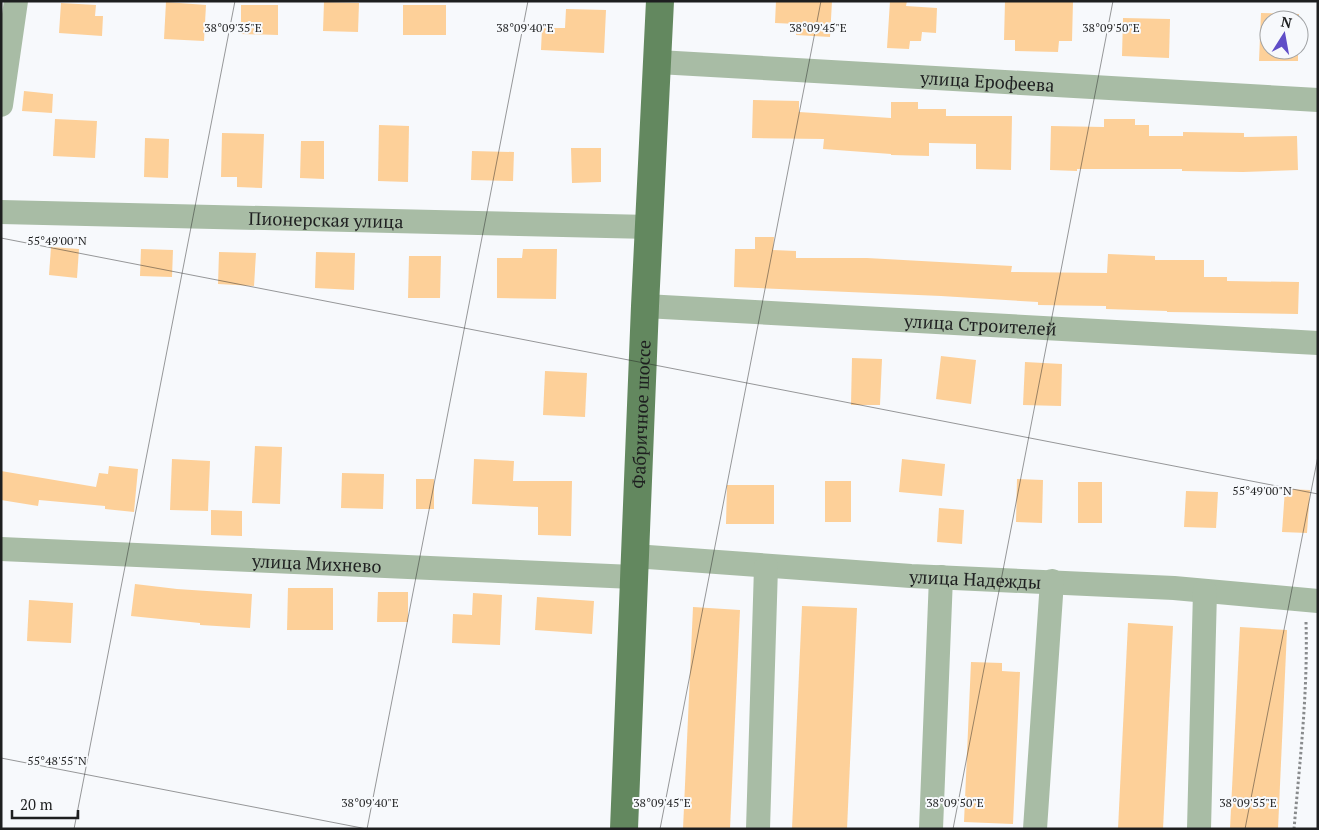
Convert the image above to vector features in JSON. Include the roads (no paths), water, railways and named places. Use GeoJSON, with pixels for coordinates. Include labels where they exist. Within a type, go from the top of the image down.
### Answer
{"type":"FeatureCollection","features":[{"type":"Feature","properties":{"kind":"main road","name":"Фабричное шоссе"},"geometry":{"type":"LineString","coordinates":[[624,829],[645,306],[660,1]]}},
{"type":"Feature","properties":{"kind":"street"},"geometry":{"type":"LineString","coordinates":[[1,105],[16,1]]}},
{"type":"Feature","properties":{"kind":"street","name":"улица Ерофеева"},"geometry":{"type":"LineString","coordinates":[[658,62],[1318,100]]}},
{"type":"Feature","properties":{"kind":"street","name":"Пионерская улица"},"geometry":{"type":"LineString","coordinates":[[1,212],[650,227]]}},
{"type":"Feature","properties":{"kind":"street","name":"улица Строителей"},"geometry":{"type":"LineString","coordinates":[[645,306],[1318,343]]}},
{"type":"Feature","properties":{"kind":"street","name":"улица Михнево"},"geometry":{"type":"LineString","coordinates":[[1,549],[634,567]]}},
{"type":"Feature","properties":{"kind":"street","name":"улица Надежды"},"geometry":{"type":"LineString","coordinates":[[634,567],[766,567],[1205,591],[1312,601]]}},
{"type":"Feature","properties":{"kind":"street"},"geometry":{"type":"LineString","coordinates":[[758,829],[766,567]]}},
{"type":"Feature","properties":{"kind":"street"},"geometry":{"type":"LineString","coordinates":[[931,829],[942,577]]}},
{"type":"Feature","properties":{"kind":"street"},"geometry":{"type":"LineString","coordinates":[[1035,829],[1052,582]]}},
{"type":"Feature","properties":{"kind":"street"},"geometry":{"type":"LineString","coordinates":[[1199,829],[1205,591]]}}]}
